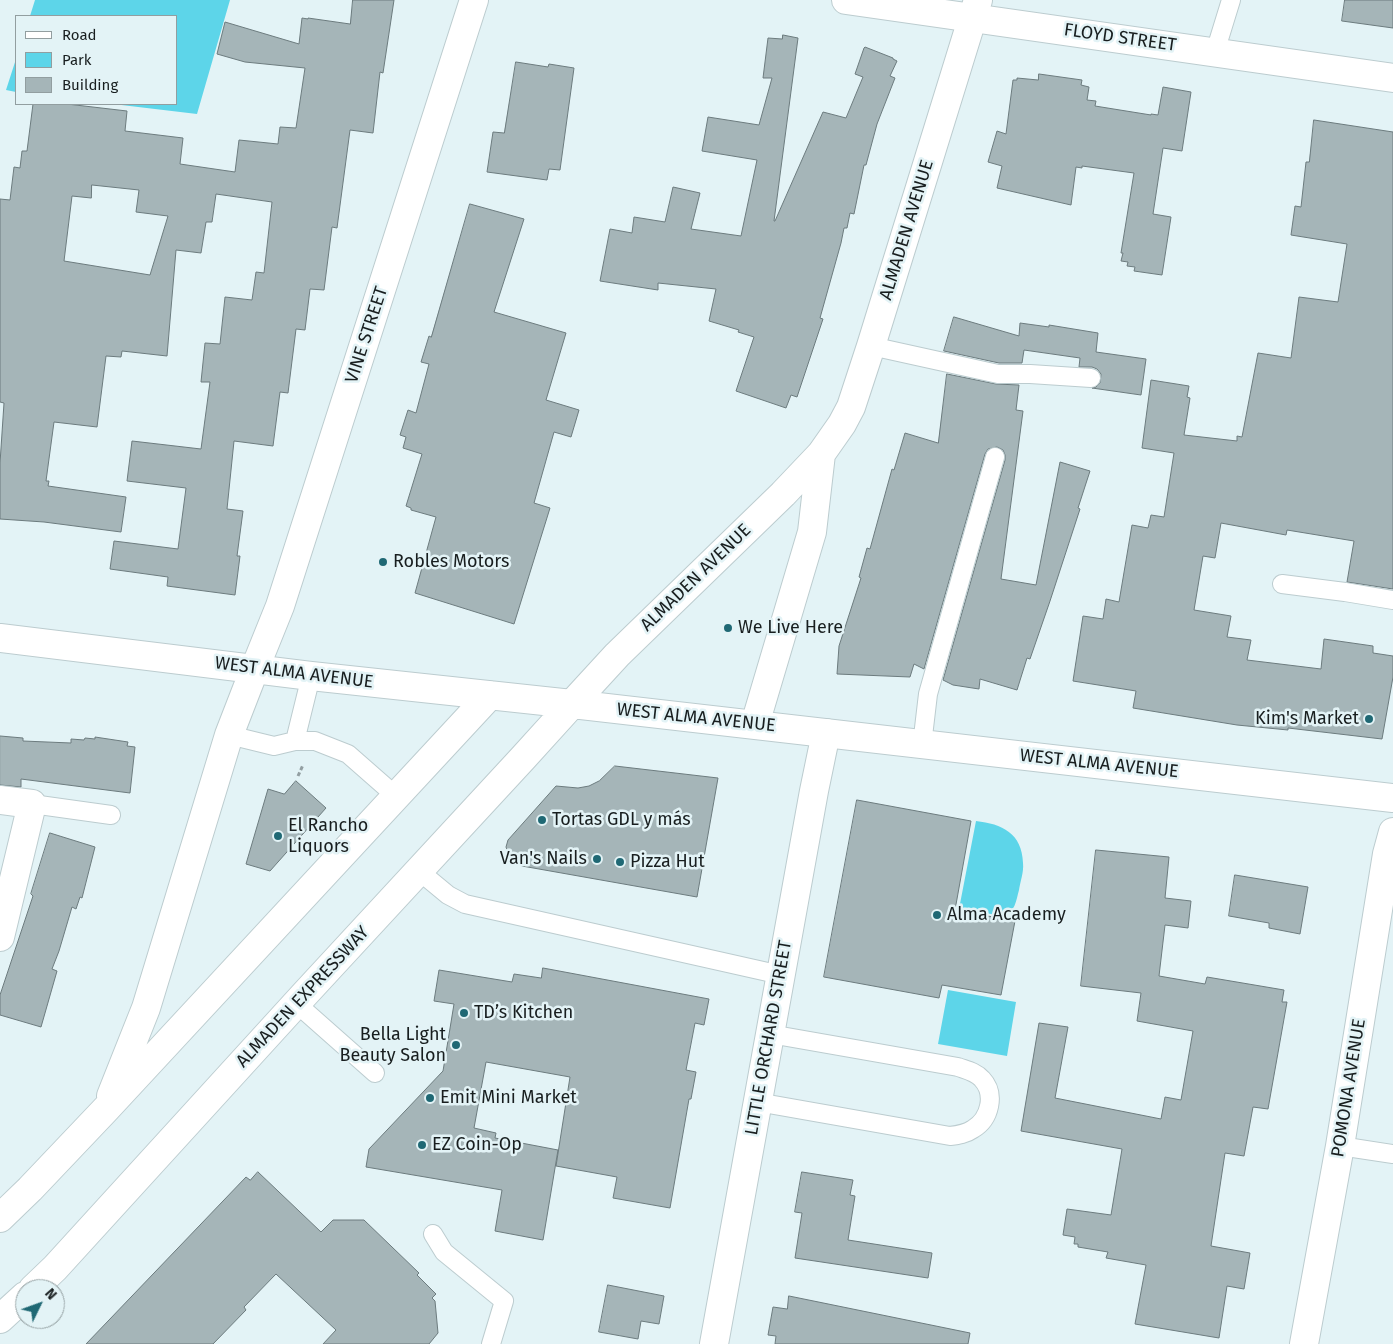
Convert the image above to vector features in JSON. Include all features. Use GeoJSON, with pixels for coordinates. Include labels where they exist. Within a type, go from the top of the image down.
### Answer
{"type":"FeatureCollection","features":[{"type":"Feature","properties":{"kind":"main road","name":"VINE STREET"},"geometry":{"type":"LineString","coordinates":[[106,1109],[146,1008],[229,735],[280,606],[474,0]]}},
{"type":"Feature","properties":{"kind":"main road","name":"FLOYD STREET"},"geometry":{"type":"LineString","coordinates":[[846,0],[975,9],[1215,52],[1393,78]]}},
{"type":"Feature","properties":{"kind":"main road","name":"ALMADEN AVENUE"},"geometry":{"type":"LineString","coordinates":[[572,704],[617,655],[783,494],[821,454],[838,430],[851,407],[871,346],[975,9]]}},
{"type":"Feature","properties":{"kind":"main road","name":"ALMADEN AVENUE"},"geometry":{"type":"LineString","coordinates":[[755,724],[812,532],[821,454]]}},
{"type":"Feature","properties":{"kind":"main road","name":"WEST ALMA AVENUE"},"geometry":{"type":"LineString","coordinates":[[0,638],[311,676],[755,724],[922,745],[1393,798]]}},
{"type":"Feature","properties":{"kind":"main road"},"geometry":{"type":"LineString","coordinates":[[0,1218],[106,1109],[490,695]]}},
{"type":"Feature","properties":{"kind":"main road","name":"ALMADEN EXPRESSWAY"},"geometry":{"type":"LineString","coordinates":[[43,1279],[56,1268],[572,704]]}},
{"type":"Feature","properties":{"kind":"main road","name":"LITTLE ORCHARD STREET"},"geometry":{"type":"LineString","coordinates":[[714,1344],[826,733]]}},
{"type":"Feature","properties":{"kind":"main road"},"geometry":{"type":"LineString","coordinates":[[0,800],[32,804],[0,937]]}},
{"type":"Feature","properties":{"kind":"main road","name":"POMONA AVENUE"},"geometry":{"type":"LineString","coordinates":[[1304,1344],[1340,1146],[1387,854],[1393,832]]}},
{"type":"Feature","properties":{"kind":"main road"},"geometry":{"type":"LineString","coordinates":[[0,1319],[15,1305]]}},
{"type":"Feature","properties":{"kind":"lane"},"geometry":{"type":"LineString","coordinates":[[1215,52],[1231,0]]}},
{"type":"Feature","properties":{"kind":"lane"},"geometry":{"type":"LineString","coordinates":[[871,346],[998,374],[1091,378]]}},
{"type":"Feature","properties":{"kind":"lane"},"geometry":{"type":"LineString","coordinates":[[922,745],[928,694],[995,457]]}},
{"type":"Feature","properties":{"kind":"lane"},"geometry":{"type":"LineString","coordinates":[[1282,584],[1393,600]]}},
{"type":"Feature","properties":{"kind":"lane"},"geometry":{"type":"LineString","coordinates":[[295,741],[311,676]]}},
{"type":"Feature","properties":{"kind":"lane"},"geometry":{"type":"LineString","coordinates":[[229,735],[274,746],[295,741],[315,741],[348,754],[397,797]]}},
{"type":"Feature","properties":{"kind":"lane"},"geometry":{"type":"LineString","coordinates":[[32,804],[111,815]]}},
{"type":"Feature","properties":{"kind":"lane"},"geometry":{"type":"LineString","coordinates":[[419,870],[448,896],[464,904],[781,975]]}},
{"type":"Feature","properties":{"kind":"lane"},"geometry":{"type":"LineString","coordinates":[[297,1004],[375,1073]]}},
{"type":"Feature","properties":{"kind":"lane"},"geometry":{"type":"LineString","coordinates":[[757,1102],[950,1136],[959,1135],[975,1128],[989,1108],[991,1097],[988,1087],[981,1077],[958,1067],[770,1034]]}},
{"type":"Feature","properties":{"kind":"lane"},"geometry":{"type":"LineString","coordinates":[[1340,1146],[1393,1154]]}},
{"type":"Feature","properties":{"kind":"lane"},"geometry":{"type":"LineString","coordinates":[[433,1234],[444,1252],[504,1301],[491,1344]]}},
{"type":"Feature","properties":{"kind":"green space"},"geometry":{"type":"Polygon","coordinates":[[[35,0],[230,0],[197,114],[121,105],[178,105],[178,15],[30,15],[35,0]]]}},
{"type":"Feature","properties":{"kind":"green space"},"geometry":{"type":"Polygon","coordinates":[[[15,62],[15,92],[6,90],[15,62]]]}},
{"type":"Feature","properties":{"kind":"green space"},"geometry":{"type":"Polygon","coordinates":[[[976,821],[994,825],[1009,832],[1015,837],[1022,853],[1023,870],[1017,898],[1011,912],[1004,916],[959,909],[976,821]]]}},
{"type":"Feature","properties":{"kind":"green space"},"geometry":{"type":"Polygon","coordinates":[[[948,990],[1016,1002],[1007,1056],[938,1044],[948,990]]]}},
{"type":"Feature","properties":{"kind":"building"},"geometry":{"type":"Polygon","coordinates":[[[353,0],[394,0],[383,73],[380,72],[373,133],[350,130],[337,228],[332,227],[324,290],[310,289],[305,330],[296,329],[288,393],[280,392],[273,446],[234,441],[227,509],[243,511],[237,556],[240,556],[235,595],[167,586],[168,577],[110,569],[114,541],[178,549],[186,488],[127,481],[132,441],[201,449],[210,382],[201,382],[205,343],[220,344],[225,297],[252,300],[256,272],[264,273],[272,202],[216,194],[212,222],[206,222],[201,253],[176,250],[167,356],[122,351],[121,357],[106,356],[97,427],[54,422],[46,481],[49,481],[48,486],[126,497],[121,532],[44,522],[0,519],[0,463],[4,403],[0,402],[0,199],[10,200],[14,167],[20,168],[22,151],[27,151],[33,105],[76,105],[127,111],[125,131],[183,138],[180,164],[235,172],[239,140],[278,144],[280,127],[296,128],[305,68],[245,62],[217,54],[225,22],[299,44],[302,18],[350,24],[353,0]],[[92,185],[91,198],[72,196],[64,261],[150,275],[168,216],[136,212],[139,190],[92,185]]]}},
{"type":"Feature","properties":{"kind":"building"},"geometry":{"type":"Polygon","coordinates":[[[1345,0],[1393,0],[1393,28],[1342,21],[1345,0]]]}},
{"type":"Feature","properties":{"kind":"building"},"geometry":{"type":"Polygon","coordinates":[[[783,35],[798,38],[774,221],[823,112],[846,118],[863,77],[855,74],[864,48],[897,61],[890,76],[895,78],[877,124],[866,165],[864,165],[854,214],[850,213],[847,228],[844,228],[820,318],[823,319],[797,397],[791,395],[786,408],[736,391],[754,337],[738,332],[739,330],[709,321],[716,289],[658,283],[658,290],[600,281],[610,229],[632,233],[634,217],[665,222],[673,187],[700,193],[691,229],[741,236],[757,160],[702,151],[708,117],[759,125],[772,78],[763,78],[768,38],[782,39],[783,35]]]}},
{"type":"Feature","properties":{"kind":"building"},"geometry":{"type":"Polygon","coordinates":[[[516,62],[548,67],[549,64],[574,68],[560,170],[549,169],[547,180],[487,172],[493,132],[504,133],[516,62]]]}},
{"type":"Feature","properties":{"kind":"building"},"geometry":{"type":"Polygon","coordinates":[[[1039,74],[1082,80],[1081,85],[1089,87],[1087,100],[1096,101],[1095,106],[1151,115],[1158,115],[1163,87],[1191,92],[1182,151],[1163,148],[1153,214],[1171,217],[1162,275],[1134,271],[1135,267],[1127,266],[1128,262],[1121,261],[1134,173],[1082,166],[1082,168],[1076,167],[1071,205],[997,188],[1002,166],[988,162],[997,131],[1006,134],[1013,80],[1017,80],[1017,78],[1038,80],[1039,74]]]}},
{"type":"Feature","properties":{"kind":"building"},"geometry":{"type":"Polygon","coordinates":[[[1314,120],[1393,132],[1393,589],[1347,582],[1354,541],[1287,530],[1286,535],[1221,523],[1215,558],[1203,556],[1194,610],[1231,616],[1227,637],[1251,640],[1247,660],[1321,669],[1324,639],[1373,646],[1373,653],[1393,656],[1393,677],[1382,739],[1288,728],[1288,730],[1237,725],[1133,708],[1136,691],[1073,681],[1083,616],[1103,619],[1106,599],[1119,602],[1132,525],[1148,528],[1151,515],[1164,517],[1174,453],[1142,448],[1151,380],[1189,386],[1187,397],[1190,398],[1184,435],[1237,441],[1237,436],[1242,437],[1258,353],[1291,358],[1299,297],[1338,302],[1347,244],[1291,235],[1295,206],[1301,207],[1306,162],[1309,162],[1314,120]]]}},
{"type":"Feature","properties":{"kind":"building"},"geometry":{"type":"Polygon","coordinates":[[[470,204],[524,219],[494,312],[566,333],[546,400],[579,410],[571,437],[554,432],[534,503],[550,508],[514,624],[415,593],[436,517],[411,510],[411,508],[406,506],[422,454],[403,448],[406,437],[400,435],[408,410],[416,413],[429,364],[421,362],[429,336],[431,337],[470,204]]]}},
{"type":"Feature","properties":{"kind":"building"},"geometry":{"type":"Polygon","coordinates":[[[954,317],[1019,336],[1020,323],[1049,327],[1049,325],[1098,333],[1096,352],[1146,359],[1141,395],[1092,388],[1100,383],[1101,374],[1092,367],[1079,367],[1080,358],[1024,350],[1022,363],[999,363],[944,351],[954,317]]]}},
{"type":"Feature","properties":{"kind":"building"},"geometry":{"type":"Polygon","coordinates":[[[947,374],[996,384],[1019,385],[1016,410],[1023,411],[1001,579],[1036,585],[1060,462],[1090,471],[1078,508],[1080,509],[1050,601],[1030,659],[1027,658],[1017,690],[980,679],[979,689],[953,685],[943,680],[1005,460],[1003,450],[997,447],[988,449],[985,454],[924,669],[914,664],[910,677],[837,674],[839,646],[861,578],[859,577],[867,548],[870,549],[892,469],[894,470],[905,433],[938,443],[947,374]]]}},
{"type":"Feature","properties":{"kind":"building"},"geometry":{"type":"Polygon","coordinates":[[[0,736],[23,738],[23,741],[71,743],[71,739],[84,740],[85,738],[95,739],[95,737],[128,742],[127,746],[135,747],[130,793],[21,779],[21,787],[0,785],[0,736]]]}},
{"type":"Feature","properties":{"kind":"building"},"geometry":{"type":"Polygon","coordinates":[[[615,766],[718,778],[697,897],[522,866],[510,859],[506,847],[508,840],[556,786],[578,788],[589,786],[599,781],[615,766]]]}},
{"type":"Feature","properties":{"kind":"building","name":"El Rancho Liquors"},"geometry":{"type":"Polygon","coordinates":[[[296,781],[326,808],[270,871],[246,864],[268,789],[284,794],[296,781]]]}},
{"type":"Feature","properties":{"kind":"building"},"geometry":{"type":"Polygon","coordinates":[[[857,800],[971,821],[955,910],[1015,921],[1001,995],[942,985],[939,998],[824,977],[857,800]]]}},
{"type":"Feature","properties":{"kind":"building"},"geometry":{"type":"Polygon","coordinates":[[[50,833],[95,847],[82,898],[80,897],[76,909],[72,907],[52,969],[57,971],[41,1027],[0,1015],[0,995],[33,896],[31,894],[50,833]]]}},
{"type":"Feature","properties":{"kind":"building"},"geometry":{"type":"Polygon","coordinates":[[[1096,850],[1169,857],[1165,898],[1191,901],[1188,928],[1165,925],[1159,976],[1205,984],[1207,977],[1284,990],[1282,1002],[1287,1002],[1268,1109],[1253,1107],[1244,1156],[1225,1153],[1211,1246],[1250,1253],[1244,1289],[1227,1286],[1219,1338],[1135,1324],[1146,1265],[1106,1258],[1108,1252],[1078,1247],[1078,1244],[1074,1244],[1075,1237],[1063,1235],[1067,1209],[1111,1215],[1122,1149],[1021,1131],[1039,1023],[1068,1027],[1055,1098],[1161,1119],[1165,1097],[1181,1100],[1193,1031],[1137,1021],[1141,993],[1081,986],[1096,850]]]}},
{"type":"Feature","properties":{"kind":"building"},"geometry":{"type":"Polygon","coordinates":[[[1235,875],[1308,887],[1300,934],[1269,928],[1269,923],[1229,916],[1235,875]]]}},
{"type":"Feature","properties":{"kind":"building"},"geometry":{"type":"Polygon","coordinates":[[[543,968],[709,999],[704,1025],[695,1023],[686,1070],[696,1072],[691,1099],[689,1099],[670,1208],[613,1198],[617,1177],[556,1166],[570,1077],[486,1062],[474,1128],[496,1133],[495,1138],[558,1150],[543,1240],[495,1231],[502,1190],[366,1167],[369,1149],[443,1071],[454,1004],[434,1001],[439,970],[512,982],[514,974],[541,978],[543,968]]]}},
{"type":"Feature","properties":{"kind":"building"},"geometry":{"type":"Polygon","coordinates":[[[258,1172],[321,1232],[333,1220],[364,1220],[419,1273],[417,1275],[436,1294],[432,1298],[435,1301],[438,1333],[429,1344],[323,1344],[336,1330],[276,1274],[244,1307],[246,1310],[213,1344],[86,1344],[246,1177],[250,1180],[258,1172]]]}},
{"type":"Feature","properties":{"kind":"building"},"geometry":{"type":"Polygon","coordinates":[[[802,1172],[853,1180],[850,1195],[855,1196],[848,1240],[932,1253],[928,1278],[795,1258],[802,1213],[795,1212],[802,1172]]]}},
{"type":"Feature","properties":{"kind":"building"},"geometry":{"type":"Polygon","coordinates":[[[608,1285],[664,1296],[659,1324],[641,1321],[638,1339],[599,1332],[608,1285]]]}},
{"type":"Feature","properties":{"kind":"building"},"geometry":{"type":"Polygon","coordinates":[[[789,1296],[970,1333],[968,1344],[775,1344],[776,1336],[768,1335],[773,1307],[787,1309],[789,1296]]]}},
{"type":"Feature","properties":{"kind":"place","name":"Robles Motors"},"geometry":{"type":"Point","coordinates":[383,562]}},
{"type":"Feature","properties":{"kind":"place","name":"We Live Here"},"geometry":{"type":"Point","coordinates":[728,628]}},
{"type":"Feature","properties":{"kind":"place","name":"Kim's Market"},"geometry":{"type":"Point","coordinates":[1369,719]}},
{"type":"Feature","properties":{"kind":"place","name":"Tortas GDL y más"},"geometry":{"type":"Point","coordinates":[542,820]}},
{"type":"Feature","properties":{"kind":"place","name":"El Rancho Liquors"},"geometry":{"type":"Point","coordinates":[278,836]}},
{"type":"Feature","properties":{"kind":"place","name":"Van's Nails"},"geometry":{"type":"Point","coordinates":[597,859]}},
{"type":"Feature","properties":{"kind":"place","name":"Pizza Hut"},"geometry":{"type":"Point","coordinates":[620,862]}},
{"type":"Feature","properties":{"kind":"place","name":"Alma Academy"},"geometry":{"type":"Point","coordinates":[937,915]}},
{"type":"Feature","properties":{"kind":"place","name":"TD’s Kitchen"},"geometry":{"type":"Point","coordinates":[464,1013]}},
{"type":"Feature","properties":{"kind":"place","name":"Bella Light Beauty Salon"},"geometry":{"type":"Point","coordinates":[456,1045]}},
{"type":"Feature","properties":{"kind":"place","name":"Emit Mini Market"},"geometry":{"type":"Point","coordinates":[430,1098]}},
{"type":"Feature","properties":{"kind":"place","name":"EZ Coin-Op"},"geometry":{"type":"Point","coordinates":[422,1145]}}]}
